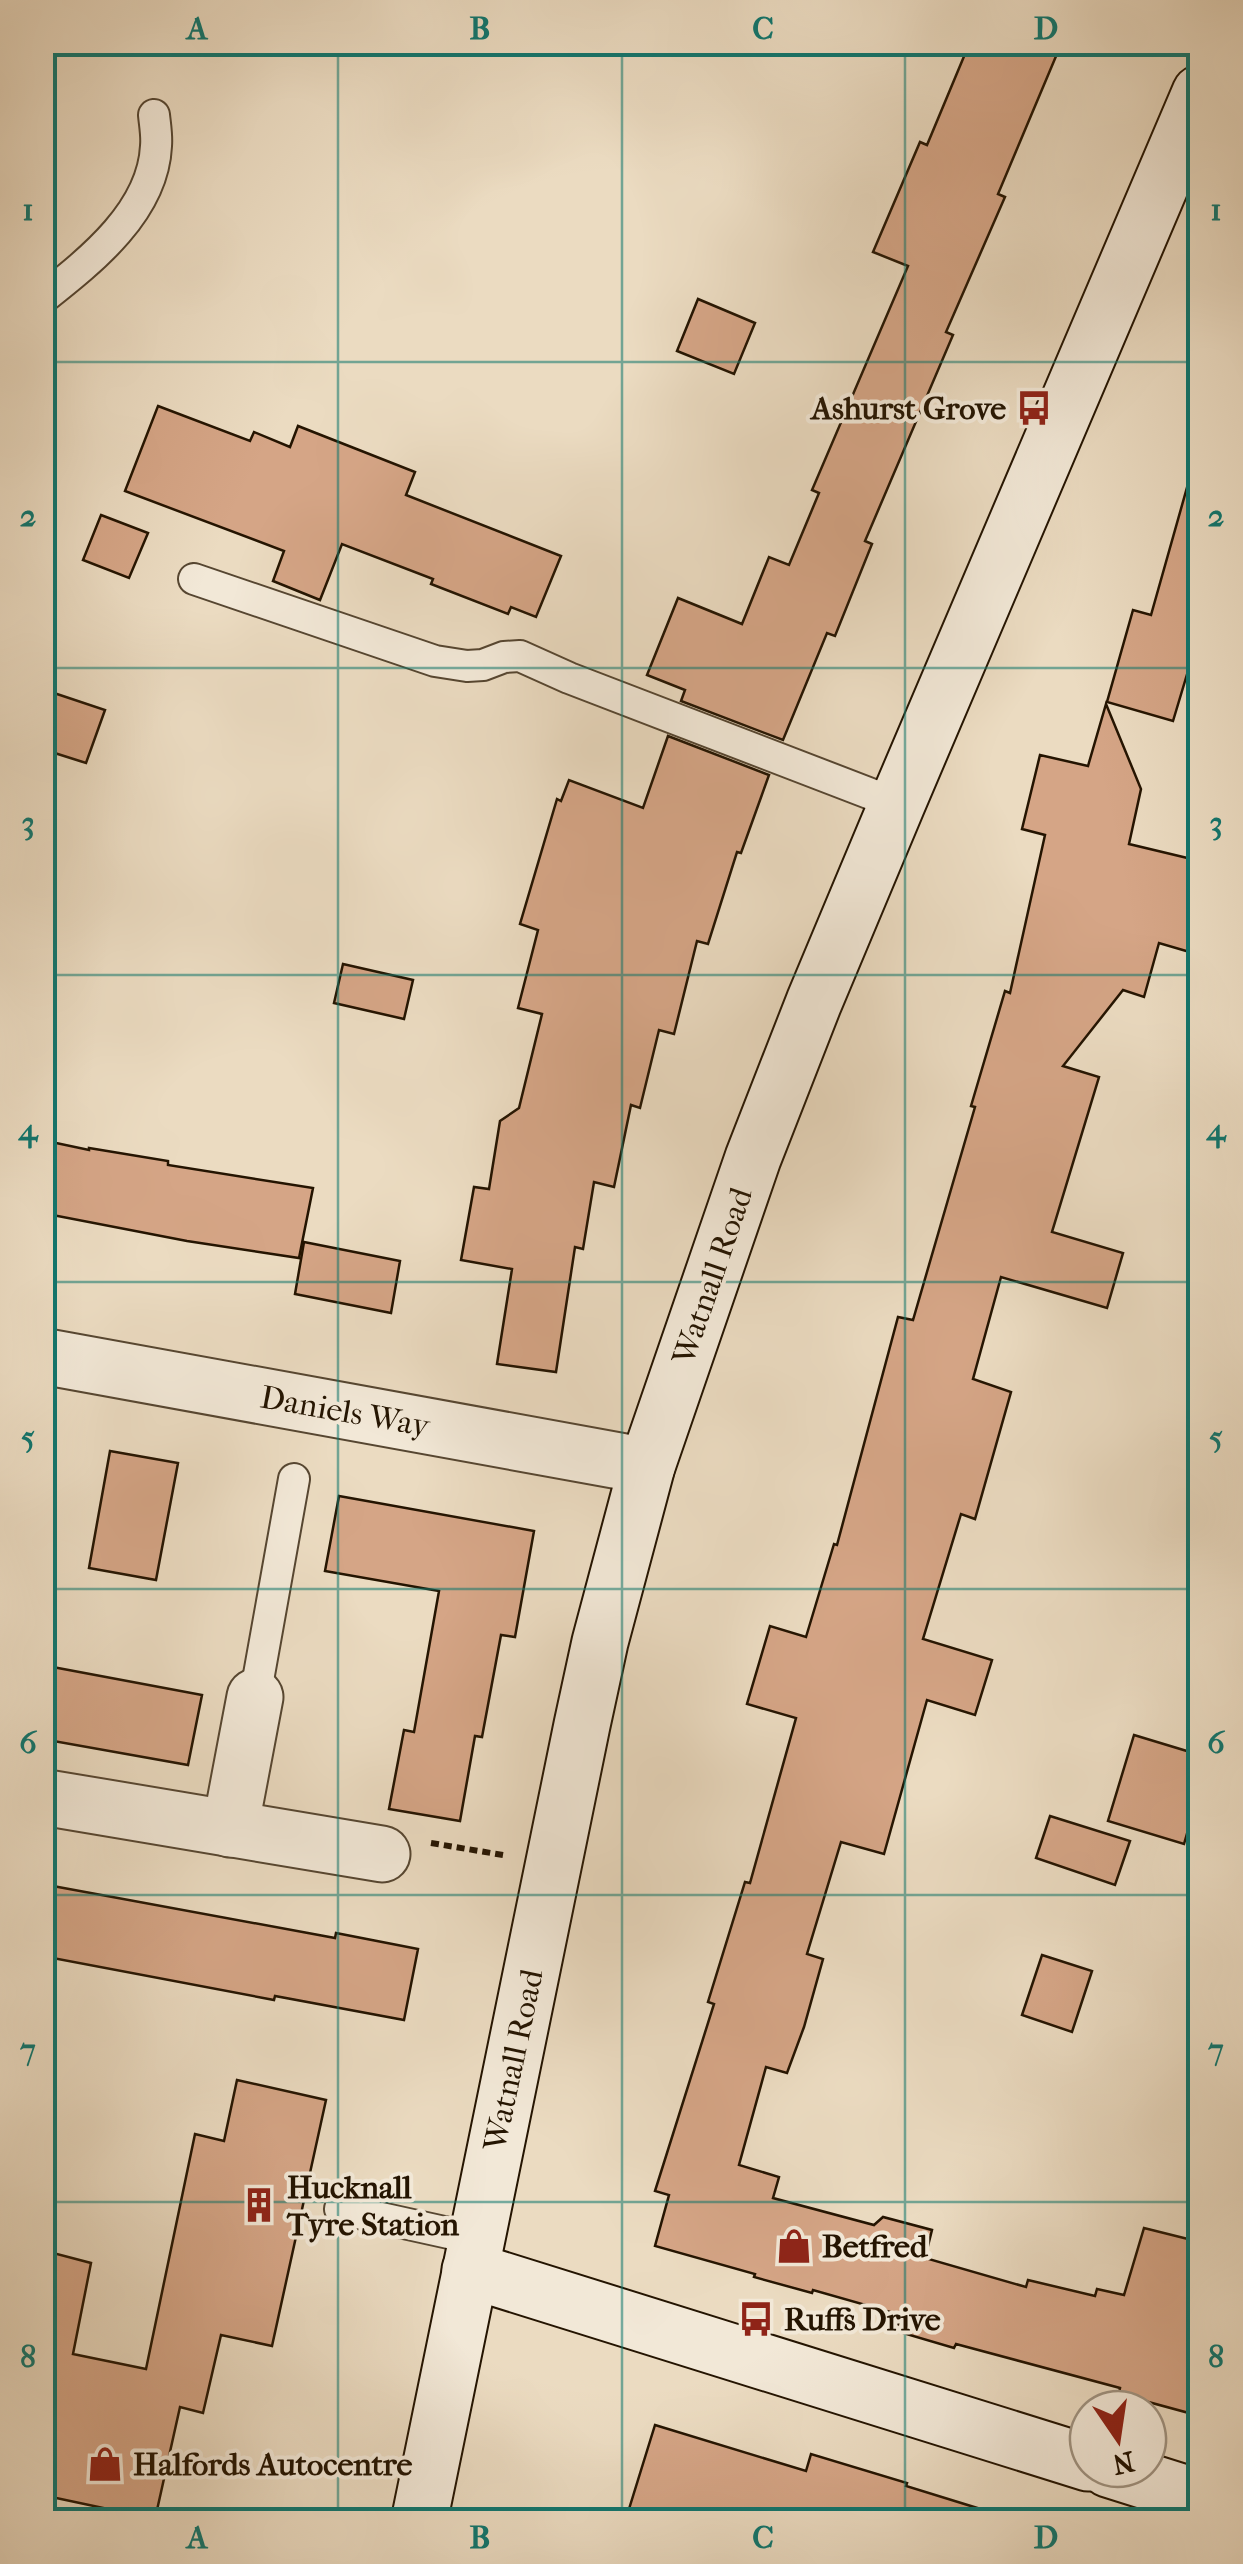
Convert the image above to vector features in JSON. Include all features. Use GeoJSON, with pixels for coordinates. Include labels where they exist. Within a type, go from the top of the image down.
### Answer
{"type":"FeatureCollection","features":[{"type":"Feature","properties":{"kind":"main road","name":"Watnall Road"},"geometry":{"type":"LineString","coordinates":[[418,2522],[600,1642],[647,1466],[752,1158],[1200,92]]}},
{"type":"Feature","properties":{"kind":"main road","name":"Daniels Way"},"geometry":{"type":"LineString","coordinates":[[42,1356],[647,1466]]}},
{"type":"Feature","properties":{"kind":"main road"},"geometry":{"type":"LineString","coordinates":[[230,1829],[255,1697]]}},
{"type":"Feature","properties":{"kind":"main road"},"geometry":{"type":"LineString","coordinates":[[42,1797],[382,1854]]}},
{"type":"Feature","properties":{"kind":"main road"},"geometry":{"type":"LineString","coordinates":[[473,2255],[1068,2456]]}},
{"type":"Feature","properties":{"kind":"main road"},"geometry":{"type":"LineString","coordinates":[[1168,2488],[1200,2498]]}},
{"type":"Feature","properties":{"kind":"lane"},"geometry":{"type":"LineString","coordinates":[[42,298],[75,273],[124,223],[147,187],[156,148],[154,115]]}},
{"type":"Feature","properties":{"kind":"lane"},"geometry":{"type":"LineString","coordinates":[[194,578],[434,661],[467,666],[520,656],[898,804]]}},
{"type":"Feature","properties":{"kind":"lane"},"geometry":{"type":"LineString","coordinates":[[255,1697],[294,1479]]}},
{"type":"Feature","properties":{"kind":"lane"},"geometry":{"type":"LineString","coordinates":[[340,2209],[473,2255]]}},
{"type":"Feature","properties":{"kind":"path"},"geometry":{"type":"LineString","coordinates":[[382,1854],[412,1840],[554,1863]]}},
{"type":"Feature","properties":{"kind":"building"},"geometry":{"type":"Polygon","coordinates":[[[970,42],[1062,42],[998,194],[1005,197],[946,332],[953,335],[865,541],[872,544],[835,636],[827,633],[783,740],[681,701],[685,690],[647,675],[678,598],[742,624],[769,557],[789,565],[819,493],[812,490],[908,266],[873,252],[920,142],[927,145],[970,42]]]}},
{"type":"Feature","properties":{"kind":"building"},"geometry":{"type":"Polygon","coordinates":[[[698,299],[755,323],[734,374],[677,351],[698,299]]]}},
{"type":"Feature","properties":{"kind":"building"},"geometry":{"type":"Polygon","coordinates":[[[158,406],[250,441],[254,432],[290,447],[298,426],[415,472],[406,495],[561,556],[536,617],[511,607],[508,614],[431,584],[433,579],[342,544],[320,600],[273,581],[284,551],[125,491],[158,406]]]}},
{"type":"Feature","properties":{"kind":"building"},"geometry":{"type":"Polygon","coordinates":[[[1188,484],[1200,486],[1200,631],[1173,721],[1107,702],[1133,610],[1151,615],[1188,484]]]}},
{"type":"Feature","properties":{"kind":"building"},"geometry":{"type":"Polygon","coordinates":[[[101,515],[148,533],[129,578],[83,560],[101,515]]]}},
{"type":"Feature","properties":{"kind":"building"},"geometry":{"type":"Polygon","coordinates":[[[42,689],[105,710],[86,763],[42,749],[42,689]]]}},
{"type":"Feature","properties":{"kind":"building"},"geometry":{"type":"Polygon","coordinates":[[[1106,704],[1141,789],[1129,844],[1200,861],[1200,955],[1159,943],[1144,997],[1123,990],[1063,1066],[1099,1077],[1052,1232],[1123,1253],[1107,1308],[1001,1277],[973,1379],[1011,1392],[975,1519],[961,1514],[923,1639],[992,1660],[975,1715],[927,1700],[884,1854],[841,1842],[807,1954],[823,1959],[804,2027],[787,2073],[766,2067],[739,2165],[779,2177],[773,2198],[874,2225],[883,2217],[932,2230],[925,2258],[1026,2287],[1028,2280],[1095,2296],[1097,2289],[1124,2295],[1144,2228],[1200,2242],[1200,2416],[1168,2407],[1168,2389],[1120,2389],[956,2344],[954,2348],[896,2331],[901,2315],[754,2277],[755,2274],[655,2246],[669,2195],[655,2191],[714,2004],[708,2002],[745,1882],[750,1883],[796,1718],[747,1704],[770,1626],[806,1637],[834,1544],[837,1545],[898,1317],[913,1320],[1005,991],[1010,993],[1045,835],[1022,829],[1040,755],[1088,766],[1106,704]]]}},
{"type":"Feature","properties":{"kind":"building"},"geometry":{"type":"Polygon","coordinates":[[[668,736],[769,775],[741,853],[737,852],[708,944],[697,941],[674,1034],[659,1030],[640,1108],[631,1105],[614,1187],[594,1182],[583,1249],[575,1247],[556,1372],[497,1364],[512,1269],[461,1260],[474,1187],[489,1189],[500,1121],[519,1108],[542,1014],[518,1008],[538,930],[520,924],[557,799],[561,801],[569,780],[643,808],[668,736]]]}},
{"type":"Feature","properties":{"kind":"building"},"geometry":{"type":"Polygon","coordinates":[[[343,964],[413,980],[404,1019],[334,1003],[343,964]]]}},
{"type":"Feature","properties":{"kind":"building"},"geometry":{"type":"Polygon","coordinates":[[[42,1140],[313,1188],[299,1258],[42,1213],[42,1140]]]}},
{"type":"Feature","properties":{"kind":"building"},"geometry":{"type":"Polygon","coordinates":[[[304,1242],[400,1261],[391,1313],[295,1294],[304,1242]]]}},
{"type":"Feature","properties":{"kind":"building"},"geometry":{"type":"Polygon","coordinates":[[[110,1451],[178,1463],[156,1580],[89,1568],[110,1451]]]}},
{"type":"Feature","properties":{"kind":"building"},"geometry":{"type":"Polygon","coordinates":[[[339,1496],[534,1531],[515,1637],[501,1635],[482,1737],[475,1736],[460,1821],[389,1809],[404,1730],[414,1732],[439,1591],[325,1571],[339,1496]]]}},
{"type":"Feature","properties":{"kind":"building"},"geometry":{"type":"Polygon","coordinates":[[[42,1665],[202,1695],[188,1765],[42,1739],[42,1665]]]}},
{"type":"Feature","properties":{"kind":"building"},"geometry":{"type":"Polygon","coordinates":[[[1134,1735],[1200,1755],[1200,1788],[1184,1844],[1108,1821],[1134,1735]]]}},
{"type":"Feature","properties":{"kind":"building"},"geometry":{"type":"Polygon","coordinates":[[[1050,1816],[1130,1841],[1115,1885],[1036,1858],[1050,1816]]]}},
{"type":"Feature","properties":{"kind":"building"},"geometry":{"type":"Polygon","coordinates":[[[42,1884],[335,1938],[336,1933],[418,1949],[404,2020],[42,1956],[42,1884]]]}},
{"type":"Feature","properties":{"kind":"building"},"geometry":{"type":"Polygon","coordinates":[[[1042,1955],[1092,1971],[1072,2032],[1022,2015],[1042,1955]]]}},
{"type":"Feature","properties":{"kind":"building"},"geometry":{"type":"Polygon","coordinates":[[[237,2080],[326,2100],[272,2346],[221,2335],[203,2413],[180,2407],[155,2519],[42,2495],[42,2250],[91,2263],[73,2354],[146,2369],[195,2134],[224,2141],[237,2080]]]}},
{"type":"Feature","properties":{"kind":"building"},"geometry":{"type":"Polygon","coordinates":[[[655,2425],[806,2471],[811,2454],[987,2511],[986,2522],[625,2522],[655,2425]]]}},
{"type":"Feature","properties":{"kind":"place","name":"Ashurst Grove"},"geometry":{"type":"Point","coordinates":[1034,408]}},
{"type":"Feature","properties":{"kind":"place","name":"Hucknall Tyre Station"},"geometry":{"type":"Point","coordinates":[259,2205]}},
{"type":"Feature","properties":{"kind":"place","name":"Betfred"},"geometry":{"type":"Point","coordinates":[794,2246]}},
{"type":"Feature","properties":{"kind":"place","name":"Ruffs Drive"},"geometry":{"type":"Point","coordinates":[756,2319]}},
{"type":"Feature","properties":{"kind":"place","name":"Halfords Autocentre"},"geometry":{"type":"Point","coordinates":[105,2464]}}]}
